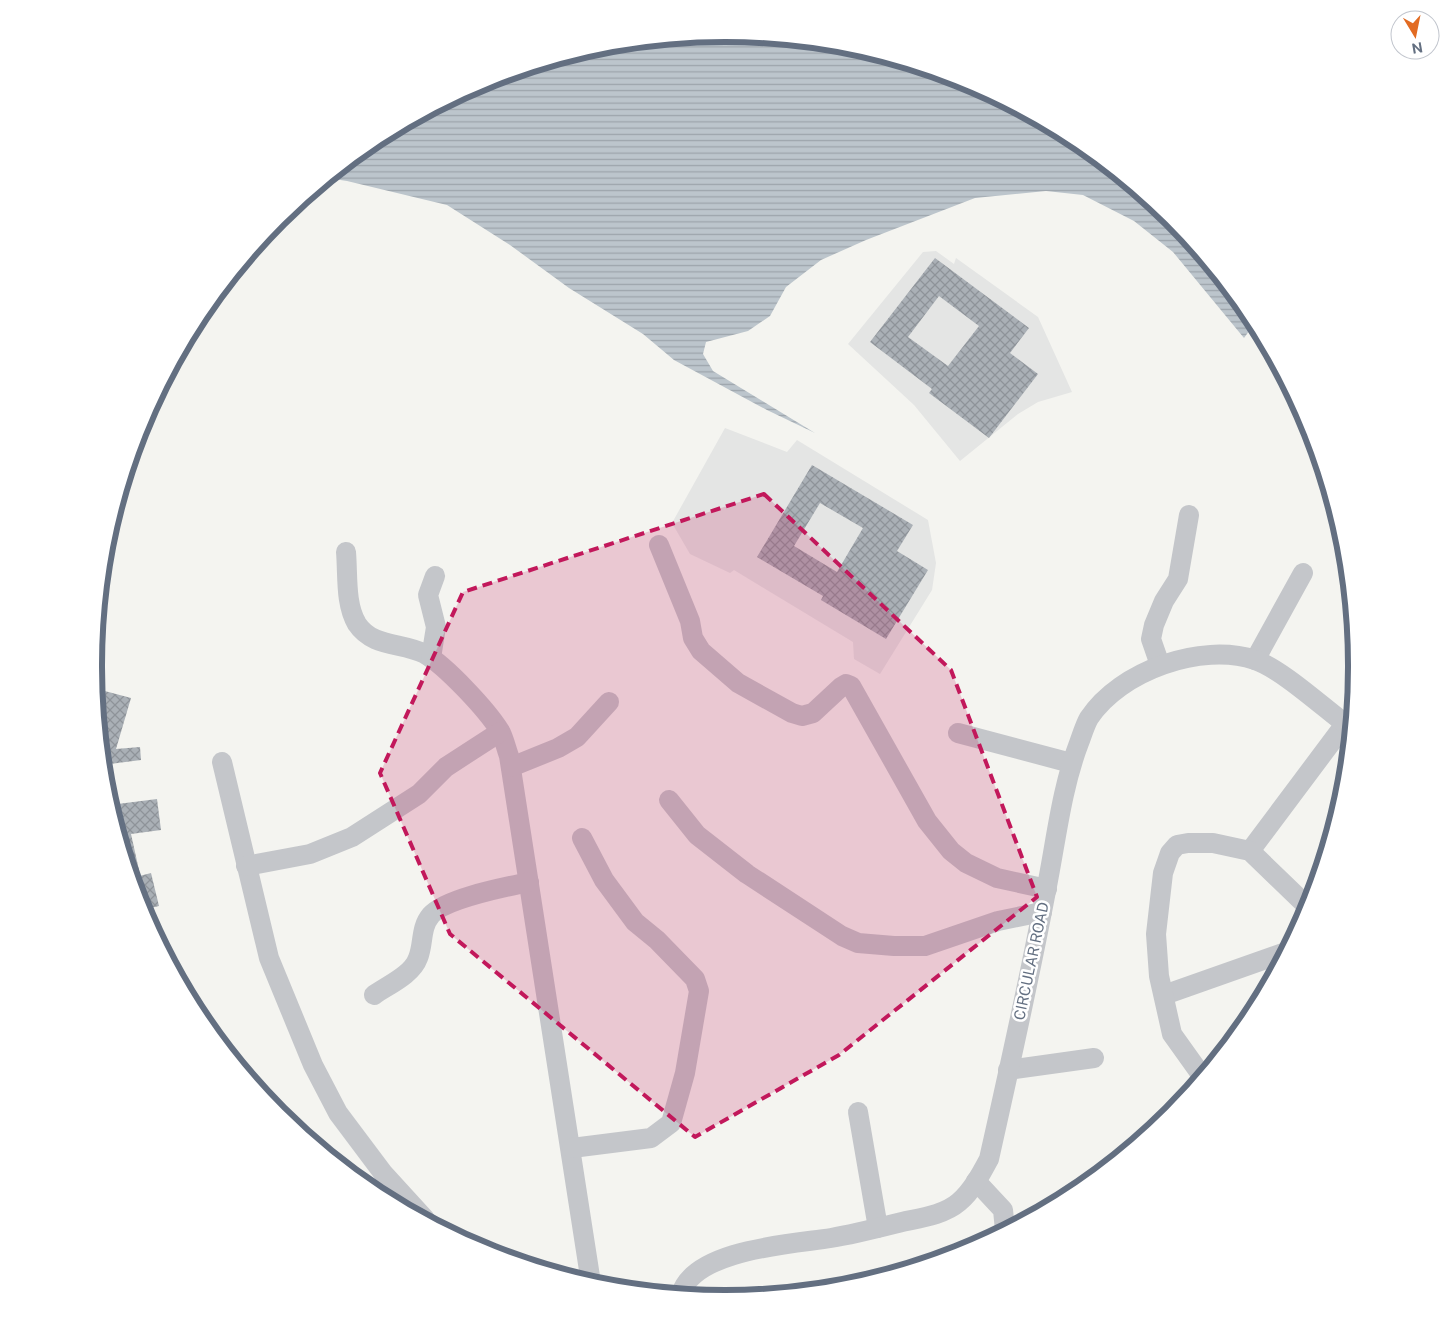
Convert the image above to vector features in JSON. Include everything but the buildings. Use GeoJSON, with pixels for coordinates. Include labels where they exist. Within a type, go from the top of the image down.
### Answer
{"type":"FeatureCollection","features":[{"type":"Feature","properties":{"kind":"street"},"geometry":{"type":"LineString","coordinates":[[1160,665],[1151,639],[1164,601],[1178,580],[1190,515]]}},
{"type":"Feature","properties":{"kind":"street"},"geometry":{"type":"LineString","coordinates":[[660,546],[690,621],[693,638],[701,651],[712,662],[738,683],[792,713],[802,716],[813,713],[828,696],[841,687],[846,684],[851,686],[927,821],[951,851],[966,863],[997,878],[1047,889]]}},
{"type":"Feature","properties":{"kind":"street"},"geometry":{"type":"LineString","coordinates":[[346,552],[351,608],[358,626],[376,641],[399,645],[431,658],[441,665],[487,713],[500,732],[511,767],[572,1148],[590,1275]]}},
{"type":"Feature","properties":{"kind":"street"},"geometry":{"type":"LineString","coordinates":[[1255,660],[1303,573]]}},
{"type":"Feature","properties":{"kind":"street"},"geometry":{"type":"LineString","coordinates":[[431,658],[436,627],[428,595],[435,576]]}},
{"type":"Feature","properties":{"kind":"street","name":"CIRCULAR ROAD"},"geometry":{"type":"LineString","coordinates":[[685,1288],[689,1281],[703,1270],[737,1253],[834,1238],[945,1210],[959,1202],[976,1181],[989,1159],[1047,889],[1071,763],[1089,719],[1102,702],[1134,677],[1160,665],[1204,656],[1224,655],[1255,660],[1274,670],[1345,724]]}},
{"type":"Feature","properties":{"kind":"street"},"geometry":{"type":"LineString","coordinates":[[511,767],[577,737],[609,702]]}},
{"type":"Feature","properties":{"kind":"street"},"geometry":{"type":"LineString","coordinates":[[1250,851],[1345,730]]}},
{"type":"Feature","properties":{"kind":"street"},"geometry":{"type":"LineString","coordinates":[[246,866],[310,854],[352,837],[419,794],[446,767],[500,732]]}},
{"type":"Feature","properties":{"kind":"street"},"geometry":{"type":"LineString","coordinates":[[958,733],[1071,763]]}},
{"type":"Feature","properties":{"kind":"street"},"geometry":{"type":"LineString","coordinates":[[222,762],[269,958],[313,1065],[338,1114],[383,1174],[413,1206]]}},
{"type":"Feature","properties":{"kind":"street"},"geometry":{"type":"LineString","coordinates":[[669,800],[697,835],[747,874],[842,936],[858,942],[894,946],[925,946],[998,921],[1042,912]]}},
{"type":"Feature","properties":{"kind":"street"},"geometry":{"type":"LineString","coordinates":[[572,1148],[651,1138],[671,1124],[685,1073],[699,990],[695,979],[658,940],[634,922],[604,880],[582,838]]}},
{"type":"Feature","properties":{"kind":"street"},"geometry":{"type":"LineString","coordinates":[[1199,1071],[1172,1034],[1159,976],[1156,934],[1162,873],[1170,853],[1177,845],[1188,843],[1213,843],[1250,851],[1302,901]]}},
{"type":"Feature","properties":{"kind":"street"},"geometry":{"type":"LineString","coordinates":[[374,995],[410,970],[418,960],[424,927],[432,914],[446,904],[529,882]]}},
{"type":"Feature","properties":{"kind":"street"},"geometry":{"type":"LineString","coordinates":[[1164,995],[1277,955]]}},
{"type":"Feature","properties":{"kind":"street"},"geometry":{"type":"LineString","coordinates":[[1008,1070],[1094,1058]]}},
{"type":"Feature","properties":{"kind":"street"},"geometry":{"type":"LineString","coordinates":[[858,1112],[878,1228]]}},
{"type":"Feature","properties":{"kind":"street"},"geometry":{"type":"LineString","coordinates":[[976,1181],[997,1200],[1003,1210],[1004,1223]]}},
{"type":"Feature","properties":{"kind":"highlighted area"},"geometry":{"type":"Polygon","coordinates":[[[764,494],[951,670],[1037,897],[839,1055],[695,1137],[450,934],[380,773],[463,592],[764,494]]]}},
{"type":"Feature","properties":{"kind":"shaded area"},"geometry":{"type":"Polygon","coordinates":[[[725,42],[766,44],[847,54],[925,76],[964,90],[1037,126],[1105,171],[1166,225],[1194,255],[1220,286],[1250,330],[1244,338],[1173,252],[1134,221],[1083,195],[1046,191],[975,198],[866,240],[821,260],[786,287],[770,316],[748,331],[706,342],[703,354],[713,371],[815,433],[767,410],[674,360],[643,334],[569,288],[510,245],[447,205],[335,179],[413,126],[449,107],[486,90],[525,76],[603,54],[684,44],[725,42]]]}},
{"type":"Feature","properties":{"kind":"shaded area"},"geometry":{"type":"Polygon","coordinates":[[[936,251],[954,264],[956,258],[1038,317],[1072,392],[1038,402],[1018,414],[960,461],[914,405],[848,344],[923,252],[936,251]]]}},
{"type":"Feature","properties":{"kind":"shaded area"},"geometry":{"type":"Polygon","coordinates":[[[725,428],[787,452],[797,440],[928,520],[936,563],[932,590],[880,674],[854,659],[853,642],[734,570],[730,573],[690,554],[672,523],[725,428]]]}}]}
